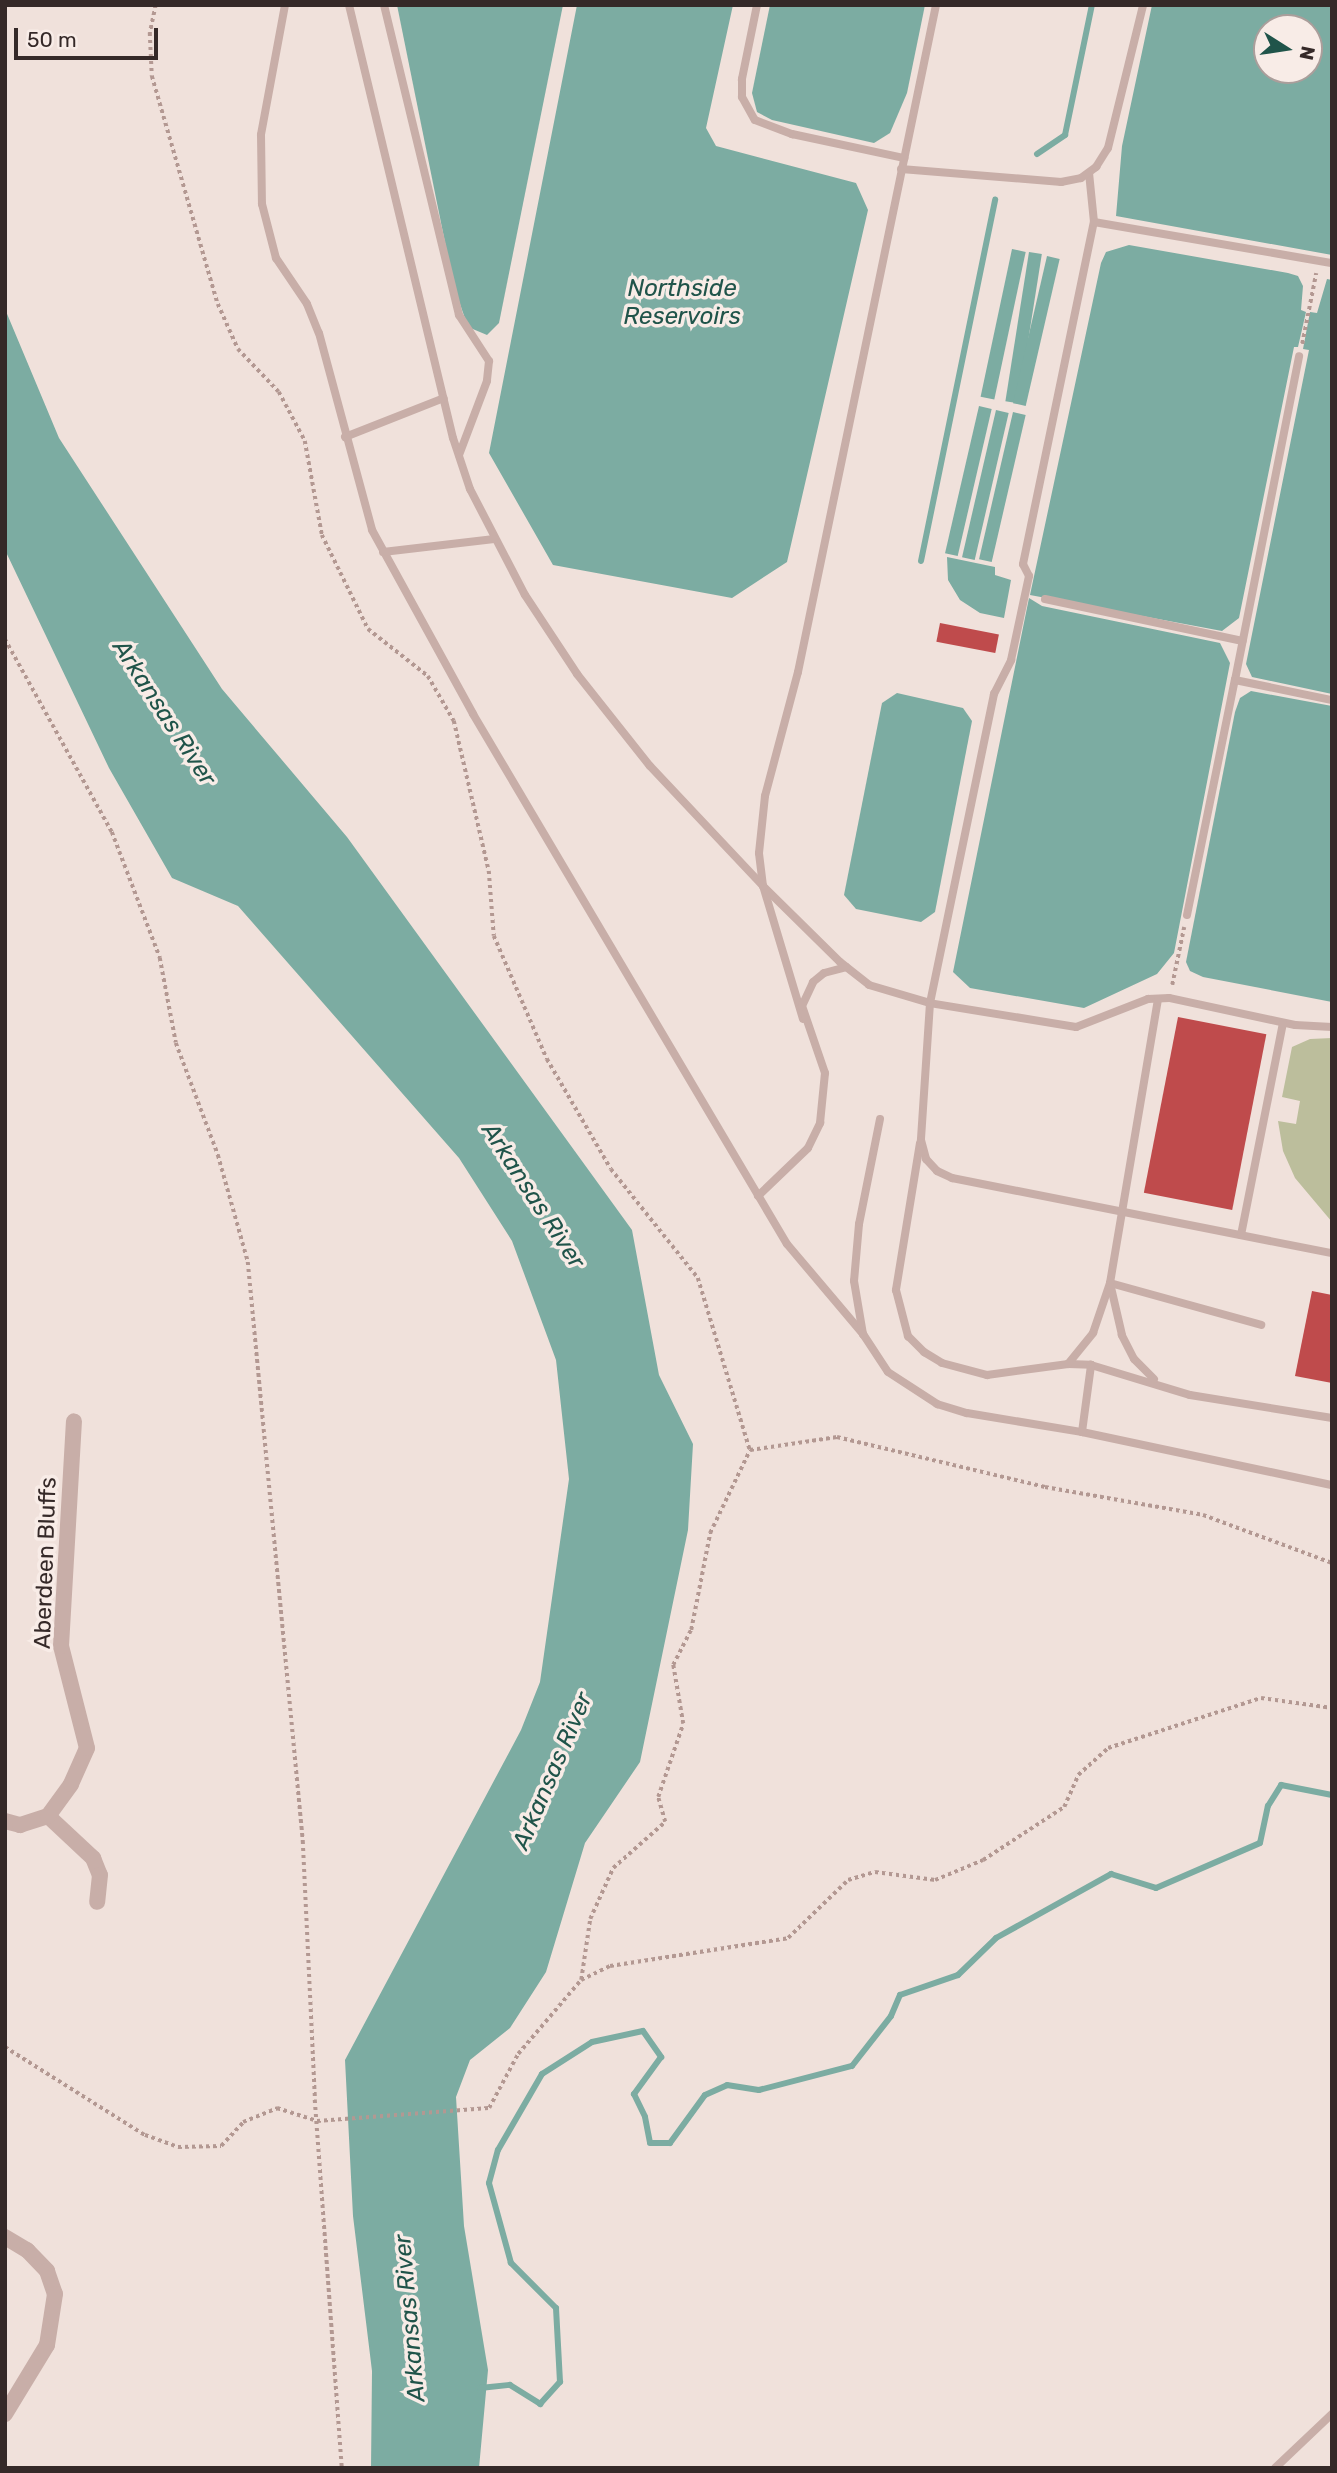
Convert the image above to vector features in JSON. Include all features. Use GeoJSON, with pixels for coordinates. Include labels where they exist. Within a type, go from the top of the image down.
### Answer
{"type":"FeatureCollection","features":[{"type":"Feature","properties":{"kind":"street","name":"Aberdeen Bluffs"},"geometry":{"type":"LineString","coordinates":[[48,1816],[71,1784],[87,1748],[61,1646],[74,1421]]}},
{"type":"Feature","properties":{"kind":"street"},"geometry":{"type":"LineString","coordinates":[[5,1821],[20,1825],[48,1816],[93,1858],[100,1875],[97,1902]]}},
{"type":"Feature","properties":{"kind":"street"},"geometry":{"type":"LineString","coordinates":[[5,2236],[27,2250],[47,2271],[55,2294],[47,2345],[6,2415]]}},
{"type":"Feature","properties":{"kind":"lane"},"geometry":{"type":"LineString","coordinates":[[285,5],[261,135],[262,204],[276,258],[307,304],[319,333],[372,530],[580,899],[787,1244],[863,1334],[888,1373],[937,1404],[1332,1485]]}},
{"type":"Feature","properties":{"kind":"lane"},"geometry":{"type":"LineString","coordinates":[[349,5],[459,455],[494,540],[577,674],[650,766],[763,886],[846,967],[891,995],[1076,1027],[1158,999],[1169,998],[1283,1023],[1332,1027]]}},
{"type":"Feature","properties":{"kind":"lane"},"geometry":{"type":"LineString","coordinates":[[384,5],[459,315],[489,361],[487,381],[459,455]]}},
{"type":"Feature","properties":{"kind":"lane"},"geometry":{"type":"LineString","coordinates":[[757,5],[742,79],[742,97],[755,120],[792,134],[904,158]]}},
{"type":"Feature","properties":{"kind":"lane"},"geometry":{"type":"LineString","coordinates":[[758,1196],[808,1148],[820,1122],[825,1073],[803,1019],[763,886],[759,853],[765,796],[798,672],[936,5]]}},
{"type":"Feature","properties":{"kind":"lane"},"geometry":{"type":"LineString","coordinates":[[901,169],[1061,182],[1089,173],[1108,148],[1143,5]]}},
{"type":"Feature","properties":{"kind":"lane"},"geometry":{"type":"LineString","coordinates":[[1089,173],[1094,222],[1023,564],[1029,576],[1027,588],[1011,660],[994,694],[930,1003],[920,1140],[897,1261],[896,1290],[908,1336],[942,1363],[977,1374],[1068,1364],[1091,1365],[1252,1407],[1332,1418]]}},
{"type":"Feature","properties":{"kind":"lane"},"geometry":{"type":"LineString","coordinates":[[1094,222],[1332,263]]}},
{"type":"Feature","properties":{"kind":"lane"},"geometry":{"type":"LineString","coordinates":[[1187,915],[1299,356]]}},
{"type":"Feature","properties":{"kind":"lane"},"geometry":{"type":"LineString","coordinates":[[345,437],[444,398]]}},
{"type":"Feature","properties":{"kind":"lane"},"geometry":{"type":"LineString","coordinates":[[383,552],[494,540]]}},
{"type":"Feature","properties":{"kind":"lane"},"geometry":{"type":"LineString","coordinates":[[1045,600],[1243,641]]}},
{"type":"Feature","properties":{"kind":"lane"},"geometry":{"type":"LineString","coordinates":[[1235,680],[1332,699]]}},
{"type":"Feature","properties":{"kind":"lane"},"geometry":{"type":"LineString","coordinates":[[803,1019],[806,992],[813,982],[824,973],[846,967]]}},
{"type":"Feature","properties":{"kind":"lane"},"geometry":{"type":"LineString","coordinates":[[1068,1364],[1093,1333],[1110,1283],[1158,999]]}},
{"type":"Feature","properties":{"kind":"lane"},"geometry":{"type":"LineString","coordinates":[[1241,1236],[1283,1023]]}},
{"type":"Feature","properties":{"kind":"lane"},"geometry":{"type":"LineString","coordinates":[[863,1334],[854,1257],[880,1119]]}},
{"type":"Feature","properties":{"kind":"lane"},"geometry":{"type":"LineString","coordinates":[[920,1140],[926,1159],[953,1178],[1332,1253]]}},
{"type":"Feature","properties":{"kind":"lane"},"geometry":{"type":"LineString","coordinates":[[1110,1283],[1261,1325]]}},
{"type":"Feature","properties":{"kind":"lane"},"geometry":{"type":"LineString","coordinates":[[1110,1283],[1114,1311],[1134,1359],[1166,1386]]}},
{"type":"Feature","properties":{"kind":"lane"},"geometry":{"type":"LineString","coordinates":[[1082,1432],[1091,1365]]}},
{"type":"Feature","properties":{"kind":"lane"},"geometry":{"type":"LineString","coordinates":[[1275,2468],[1332,2414]]}},
{"type":"Feature","properties":{"kind":"path"},"geometry":{"type":"LineString","coordinates":[[1299,356],[1319,261]]}},
{"type":"Feature","properties":{"kind":"path"},"geometry":{"type":"LineString","coordinates":[[5,639],[112,832],[160,958],[176,1043],[218,1155],[248,1262],[303,1841],[317,2121],[342,2468]]}},
{"type":"Feature","properties":{"kind":"path"},"geometry":{"type":"LineString","coordinates":[[1169,998],[1187,915]]}},
{"type":"Feature","properties":{"kind":"path"},"geometry":{"type":"LineString","coordinates":[[581,1980],[590,1919],[613,1868],[665,1822],[658,1797],[683,1724],[673,1665],[691,1630],[710,1533],[750,1450]]}},
{"type":"Feature","properties":{"kind":"path"},"geometry":{"type":"LineString","coordinates":[[5,2047],[145,2135],[178,2147],[221,2146],[243,2122],[277,2108],[317,2121],[489,2108],[518,2054],[581,1980],[610,1966],[789,1938],[848,1880],[875,1872],[934,1880],[983,1860],[1064,1807],[1077,1775],[1108,1748],[1261,1698],[1332,1708]]}},
{"type":"Feature","properties":{"kind":"green space"},"geometry":{"type":"Polygon","coordinates":[[[1332,1038],[1332,1222],[1295,1178],[1283,1151],[1278,1121],[1296,1124],[1300,1101],[1282,1097],[1292,1047],[1310,1039],[1332,1038]]]}},
{"type":"Feature","properties":{"kind":"water"},"geometry":{"type":"Polygon","coordinates":[[[397,5],[563,5],[499,323],[487,335],[468,327],[454,287],[397,5]]]}},
{"type":"Feature","properties":{"kind":"water","name":"Northside Reservoirs"},"geometry":{"type":"Polygon","coordinates":[[[577,5],[733,5],[706,128],[716,146],[856,183],[868,210],[787,562],[732,598],[553,565],[489,453],[577,5]]]}},
{"type":"Feature","properties":{"kind":"water"},"geometry":{"type":"Polygon","coordinates":[[[770,5],[925,5],[907,93],[890,133],[874,143],[772,120],[757,112],[752,93],[770,5]]]}},
{"type":"Feature","properties":{"kind":"water"},"geometry":{"type":"Polygon","coordinates":[[[1152,5],[1332,5],[1332,255],[1116,216],[1122,146],[1152,5]]]}},
{"type":"Feature","properties":{"kind":"water"},"geometry":{"type":"Polygon","coordinates":[[[1129,245],[1288,273],[1298,276],[1303,286],[1301,310],[1306,312],[1298,347],[1294,347],[1239,618],[1222,631],[1030,595],[1101,263],[1106,252],[1129,245]]]}},
{"type":"Feature","properties":{"kind":"water"},"geometry":{"type":"Polygon","coordinates":[[[1012,249],[1026,252],[994,400],[981,397],[1012,249]]]}},
{"type":"Feature","properties":{"kind":"water"},"geometry":{"type":"Polygon","coordinates":[[[1029,252],[1042,254],[1018,403],[1005,401],[1029,252]]]}},
{"type":"Feature","properties":{"kind":"water"},"geometry":{"type":"Polygon","coordinates":[[[1047,256],[1060,259],[1026,406],[1013,403],[1047,256]]]}},
{"type":"Feature","properties":{"kind":"water"},"geometry":{"type":"Polygon","coordinates":[[[1327,279],[1332,280],[1332,694],[1252,677],[1246,664],[1309,350],[1303,349],[1310,312],[1317,313],[1327,279]]]}},
{"type":"Feature","properties":{"kind":"water","name":"Arkansas River"},"geometry":{"type":"Polygon","coordinates":[[[5,309],[59,438],[222,689],[347,837],[632,1230],[659,1375],[693,1444],[688,1530],[640,1762],[585,1843],[546,1972],[510,2028],[470,2060],[456,2097],[464,2226],[488,2370],[479,2468],[371,2468],[372,2371],[353,2216],[345,2060],[521,1730],[540,1682],[569,1479],[556,1360],[512,1241],[459,1158],[238,906],[172,878],[109,768],[5,550],[5,309]]]}},
{"type":"Feature","properties":{"kind":"water"},"geometry":{"type":"Polygon","coordinates":[[[979,406],[992,409],[958,556],[945,553],[979,406]]]}},
{"type":"Feature","properties":{"kind":"water"},"geometry":{"type":"Polygon","coordinates":[[[996,410],[1009,413],[975,560],[962,557],[996,410]]]}},
{"type":"Feature","properties":{"kind":"water"},"geometry":{"type":"Polygon","coordinates":[[[1013,412],[1026,415],[992,562],[979,559],[1013,412]]]}},
{"type":"Feature","properties":{"kind":"water"},"geometry":{"type":"Polygon","coordinates":[[[947,557],[995,567],[995,575],[1011,580],[1004,618],[980,613],[960,600],[948,580],[947,557]]]}},
{"type":"Feature","properties":{"kind":"water"},"geometry":{"type":"Polygon","coordinates":[[[1029,598],[1042,606],[1220,643],[1230,663],[1174,953],[1157,974],[1084,1008],[970,988],[953,972],[1029,598]]]}},
{"type":"Feature","properties":{"kind":"water"},"geometry":{"type":"Polygon","coordinates":[[[1251,691],[1332,706],[1332,1002],[1203,977],[1190,971],[1186,962],[1235,712],[1240,698],[1251,691]]]}},
{"type":"Feature","properties":{"kind":"water"},"geometry":{"type":"Polygon","coordinates":[[[897,693],[963,708],[972,721],[935,912],[921,922],[856,909],[844,895],[882,703],[897,693]]]}},
{"type":"Feature","properties":{"kind":"building"},"geometry":{"type":"Polygon","coordinates":[[[940,623],[999,634],[995,653],[936,642],[940,623]]]}},
{"type":"Feature","properties":{"kind":"building"},"geometry":{"type":"Polygon","coordinates":[[[1178,1017],[1266,1034],[1232,1210],[1144,1193],[1178,1017]]]}},
{"type":"Feature","properties":{"kind":"building"},"geometry":{"type":"Polygon","coordinates":[[[1312,1291],[1332,1295],[1332,1383],[1295,1376],[1312,1291]]]}},
{"type":"Feature","properties":{"kind":"waterway"},"geometry":{"type":"LineString","coordinates":[[1037,154],[1065,135],[1092,5]]}},
{"type":"Feature","properties":{"kind":"waterway"},"geometry":{"type":"LineString","coordinates":[[921,561],[995,200]]}},
{"type":"Feature","properties":{"kind":"waterway"},"geometry":{"type":"LineString","coordinates":[[480,2388],[510,2385],[540,2404],[560,2382],[556,2308],[511,2263],[489,2183],[498,2150],[542,2074],[592,2042],[643,2031],[661,2057],[634,2094],[645,2117],[650,2143],[670,2143],[705,2095],[727,2085],[759,2090],[852,2066],[891,2016],[900,1995],[958,1975],[996,1938],[1111,1874],[1156,1888],[1260,1843],[1268,1806],[1281,1785],[1332,1795]]}}]}
